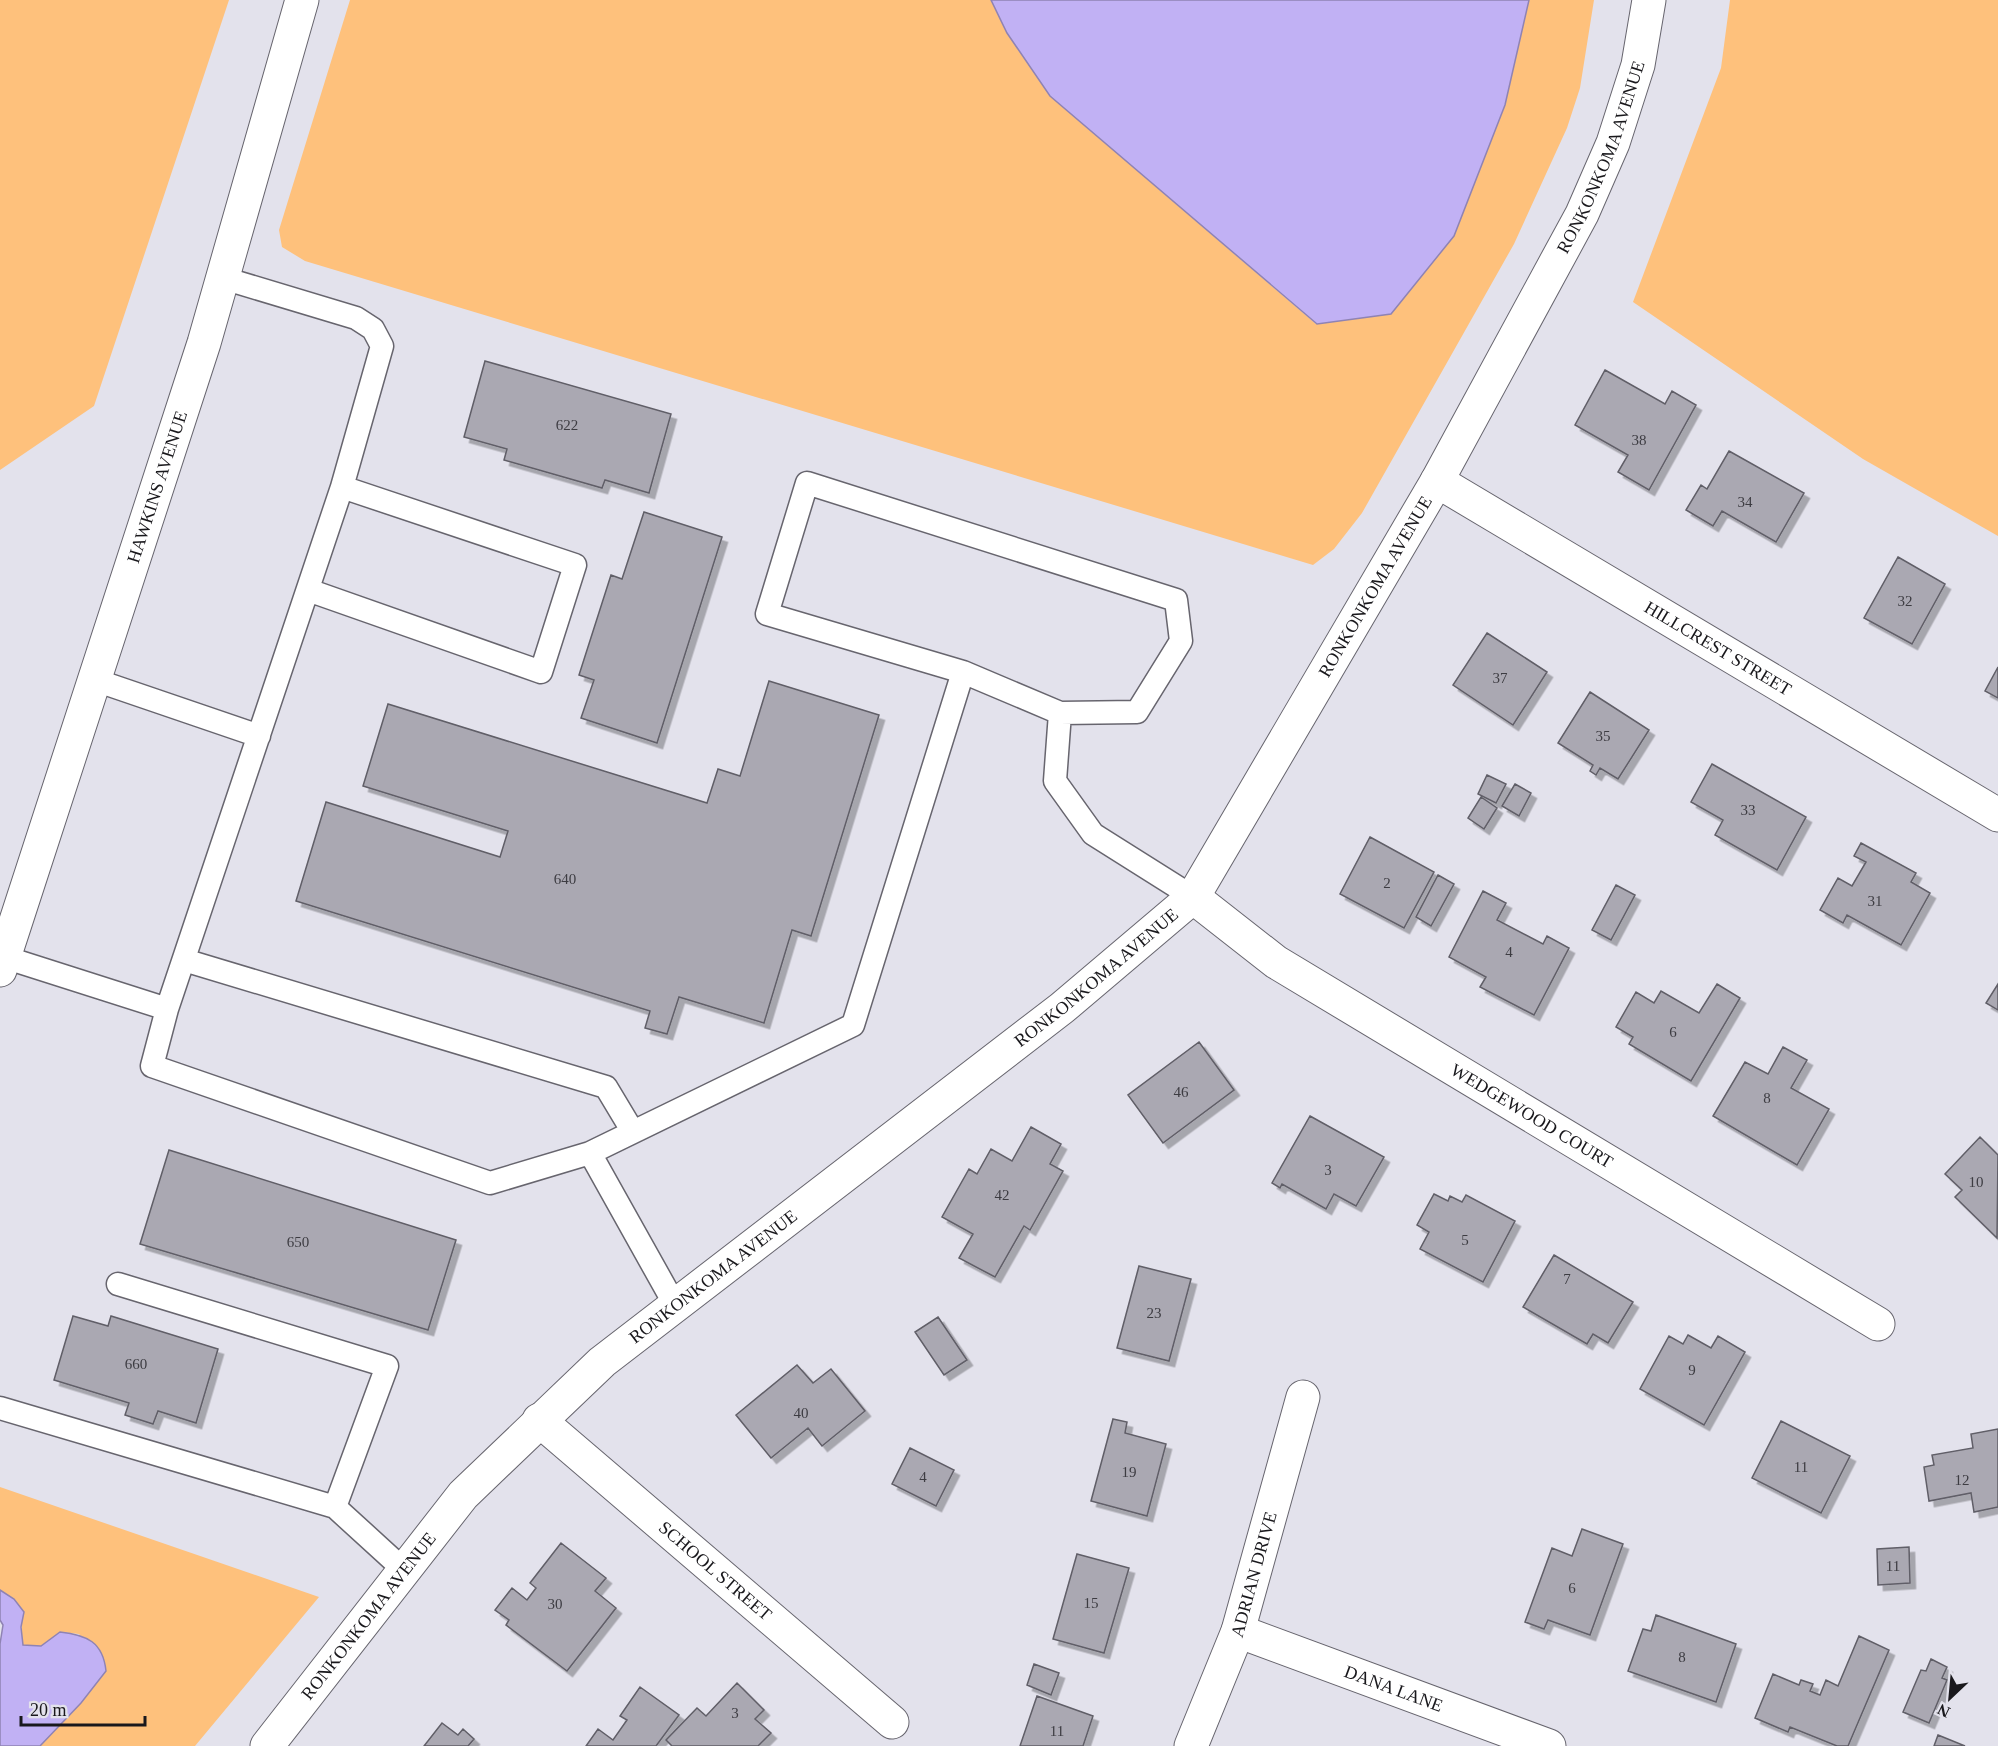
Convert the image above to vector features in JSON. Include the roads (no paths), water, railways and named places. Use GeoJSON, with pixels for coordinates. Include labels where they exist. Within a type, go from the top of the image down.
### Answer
{"type":"FeatureCollection","features":[{"type":"Feature","properties":{"kind":"street","name":"HAWKINS AVENUE"},"geometry":{"type":"LineString","coordinates":[[2,964],[204,343],[302,0]]}},
{"type":"Feature","properties":{"kind":"street","name":"RONKONKOMA AVENUE"},"geometry":{"type":"LineString","coordinates":[[267,1746],[463,1495],[602,1362],[1062,1008],[1193,897],[1437,480],[1582,214],[1613,142],[1638,65],[1649,0]]}},
{"type":"Feature","properties":{"kind":"street","name":"HILLCREST STREET"},"geometry":{"type":"LineString","coordinates":[[1437,480],[1998,815]]}},
{"type":"Feature","properties":{"kind":"street","name":"WEDGEWOOD COURT"},"geometry":{"type":"LineString","coordinates":[[1193,897],[1276,962],[1878,1324]]}},
{"type":"Feature","properties":{"kind":"street","name":"ADRIAN DRIVE"},"geometry":{"type":"LineString","coordinates":[[1191,1746],[1238,1632],[1303,1397]]}},
{"type":"Feature","properties":{"kind":"street","name":"SCHOOL STREET"},"geometry":{"type":"LineString","coordinates":[[539,1420],[892,1722]]}},
{"type":"Feature","properties":{"kind":"street","name":"DANA LANE"},"geometry":{"type":"LineString","coordinates":[[1238,1632],[1549,1746]]}},
{"type":"Feature","properties":{"kind":"lane"},"geometry":{"type":"LineString","coordinates":[[223,278],[356,318],[373,329],[382,346],[342,487],[167,1009],[152,1066],[490,1183],[590,1153],[853,1025],[963,672]]}},
{"type":"Feature","properties":{"kind":"lane"},"geometry":{"type":"LineString","coordinates":[[807,483],[1176,600],[1181,641],[1137,712],[1060,712],[963,672],[767,614],[807,483]]}},
{"type":"Feature","properties":{"kind":"lane"},"geometry":{"type":"LineString","coordinates":[[308,590],[541,672],[575,565],[342,487]]}},
{"type":"Feature","properties":{"kind":"lane"},"geometry":{"type":"LineString","coordinates":[[95,680],[259,736]]}},
{"type":"Feature","properties":{"kind":"lane"},"geometry":{"type":"LineString","coordinates":[[1060,712],[1055,781],[1093,834],[1193,897]]}},
{"type":"Feature","properties":{"kind":"lane"},"geometry":{"type":"LineString","coordinates":[[184,960],[606,1087],[633,1132]]}},
{"type":"Feature","properties":{"kind":"lane"},"geometry":{"type":"LineString","coordinates":[[2,964],[167,1009]]}},
{"type":"Feature","properties":{"kind":"lane"},"geometry":{"type":"LineString","coordinates":[[590,1153],[675,1305]]}},
{"type":"Feature","properties":{"kind":"lane"},"geometry":{"type":"LineString","coordinates":[[118,1284],[387,1366],[335,1507]]}},
{"type":"Feature","properties":{"kind":"lane"},"geometry":{"type":"LineString","coordinates":[[0,1408],[335,1507],[404,1570]]}}]}
